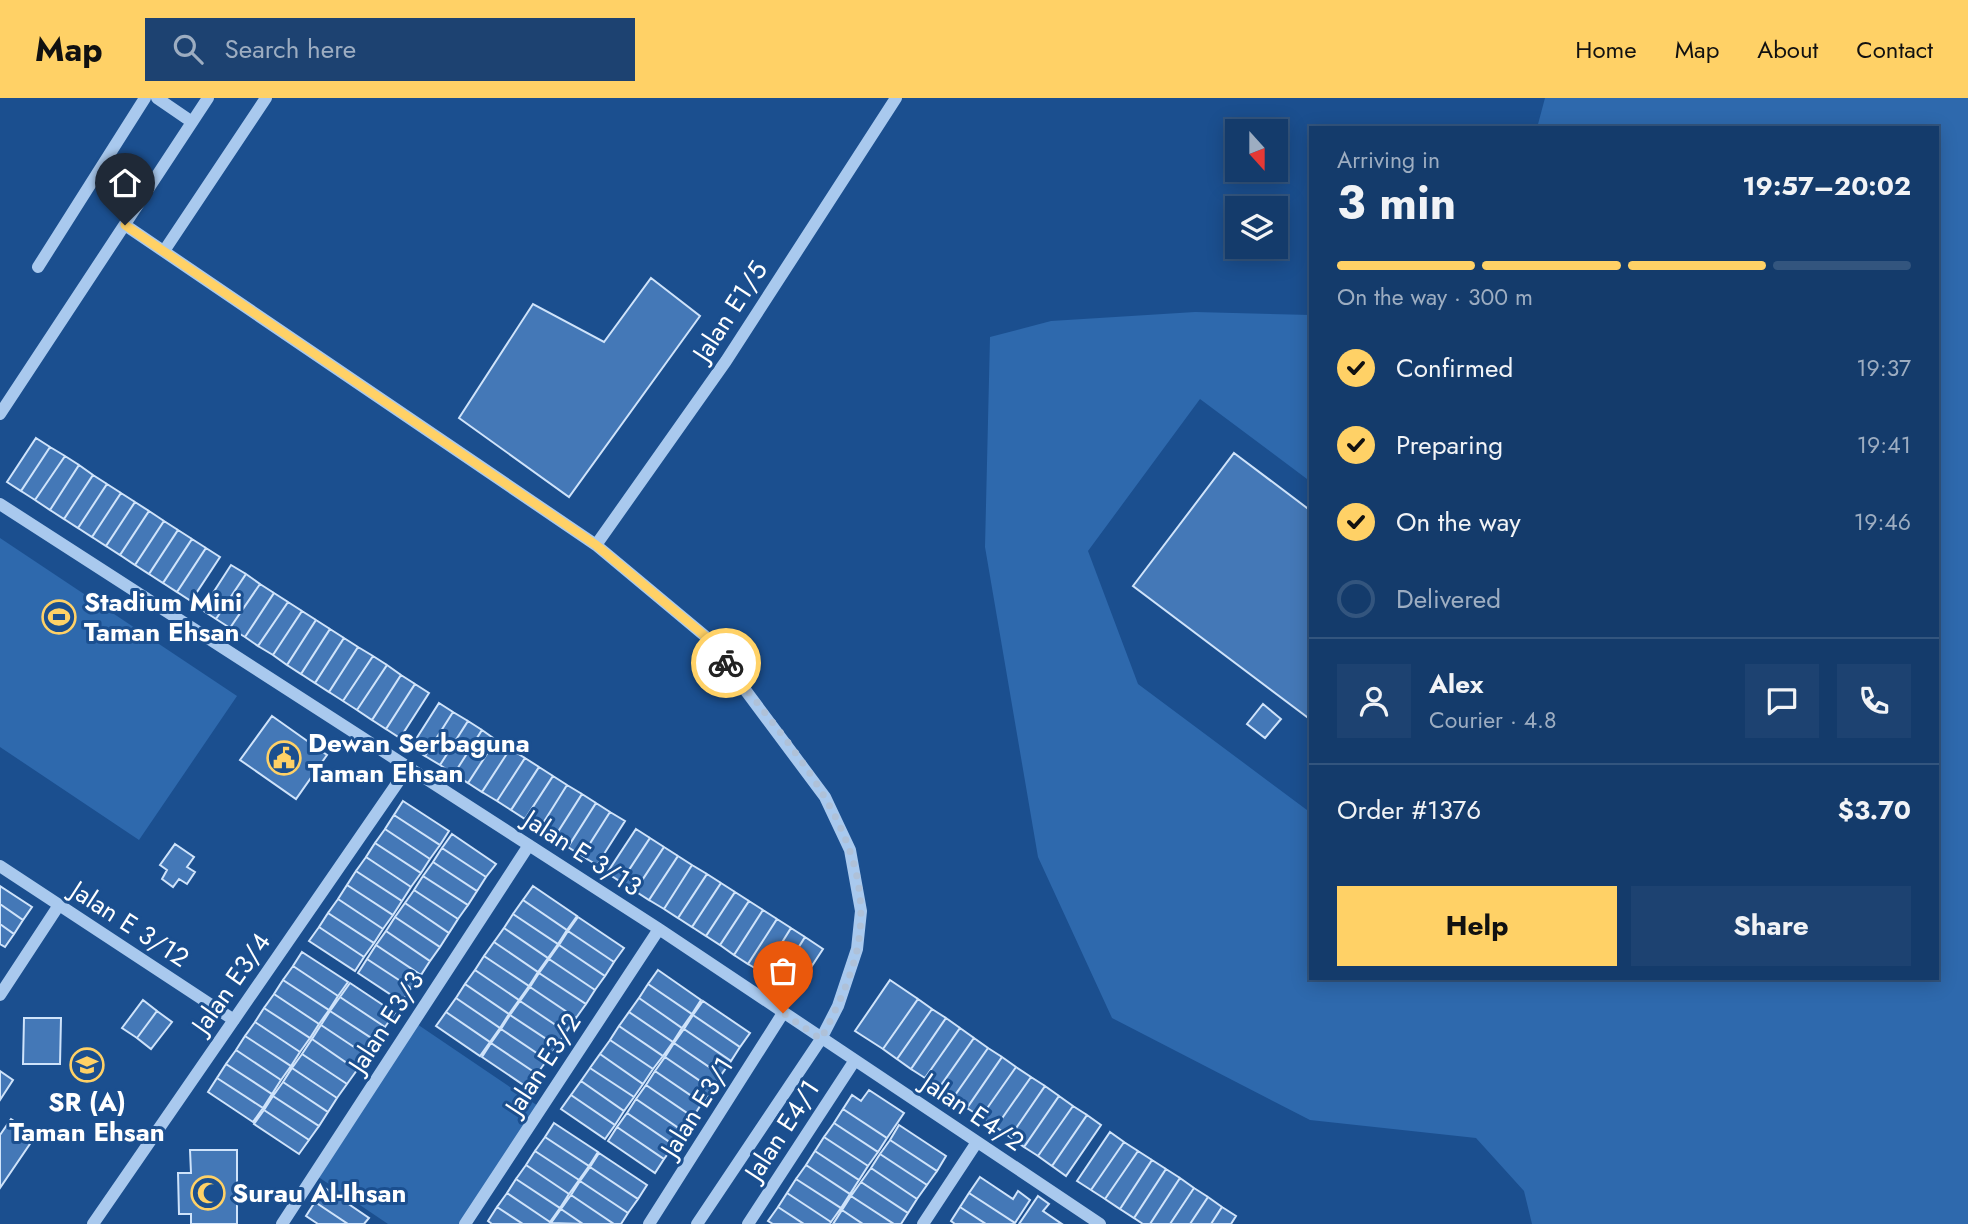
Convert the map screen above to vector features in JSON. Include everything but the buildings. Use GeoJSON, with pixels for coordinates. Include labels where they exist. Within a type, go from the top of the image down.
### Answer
{"type":"FeatureCollection","features":[{"type":"Feature","properties":{"kind":"street"},"geometry":{"type":"LineString","coordinates":[[38,267],[145,98]]}},
{"type":"Feature","properties":{"kind":"street"},"geometry":{"type":"LineString","coordinates":[[157,98],[192,122]]}},
{"type":"Feature","properties":{"kind":"street"},"geometry":{"type":"LineString","coordinates":[[0,414],[208,98]]}},
{"type":"Feature","properties":{"kind":"street"},"geometry":{"type":"LineString","coordinates":[[164,251],[266,98]]}},
{"type":"Feature","properties":{"kind":"street","name":"Jalan E1/5"},"geometry":{"type":"LineString","coordinates":[[596,545],[726,361],[896,98]]}},
{"type":"Feature","properties":{"kind":"street"},"geometry":{"type":"LineString","coordinates":[[125,225],[596,545],[705,636],[817,786],[842,830],[856,873],[861,911],[851,971],[838,1006],[821,1039],[697,1224]]}},
{"type":"Feature","properties":{"kind":"street","name":"Jalan E 3/13"},"geometry":{"type":"LineString","coordinates":[[0,504],[407,769],[659,929],[821,1039]]}},
{"type":"Feature","properties":{"kind":"street","name":"Jalan E3/4"},"geometry":{"type":"LineString","coordinates":[[93,1224],[407,769]]}},
{"type":"Feature","properties":{"kind":"street","name":"Jalan E3/3"},"geometry":{"type":"LineString","coordinates":[[282,1224],[529,845]]}},
{"type":"Feature","properties":{"kind":"street","name":"Jalan E 3/12"},"geometry":{"type":"LineString","coordinates":[[0,866],[234,1020]]}},
{"type":"Feature","properties":{"kind":"street"},"geometry":{"type":"LineString","coordinates":[[0,995],[59,905]]}},
{"type":"Feature","properties":{"kind":"street","name":"Jalan E3/2"},"geometry":{"type":"LineString","coordinates":[[465,1224],[659,929]]}},
{"type":"Feature","properties":{"kind":"street","name":"Jalan E3/1"},"geometry":{"type":"LineString","coordinates":[[649,1224],[783,1013]]}},
{"type":"Feature","properties":{"kind":"street","name":"Jalan E4/2"},"geometry":{"type":"LineString","coordinates":[[821,1039],[1100,1224]]}},
{"type":"Feature","properties":{"kind":"street","name":"Jalan E4/1"},"geometry":{"type":"LineString","coordinates":[[748,1224],[855,1060]]}},
{"type":"Feature","properties":{"kind":"street"},"geometry":{"type":"LineString","coordinates":[[923,1224],[977,1142]]}},
{"type":"Feature","properties":{"kind":"shaded area"},"geometry":{"type":"Polygon","coordinates":[[[1545,98],[1968,98],[1968,1224],[1532,1224],[1524,1191],[1476,1138],[1310,1120],[1112,1018],[1038,857],[985,547],[990,337],[1051,321],[1195,312],[1309,315],[1309,481],[1200,399],[1088,551],[1138,684],[1309,812],[1309,980],[1939,980],[1939,126],[1538,126],[1545,98]]]}},
{"type":"Feature","properties":{"kind":"shaded area","name":"Stadium Mini Taman Ehsan"},"geometry":{"type":"Polygon","coordinates":[[[0,538],[237,696],[139,840],[0,747],[0,538]]]}},
{"type":"Feature","properties":{"kind":"shaded area"},"geometry":{"type":"Polygon","coordinates":[[[414,1022],[541,1108],[465,1224],[388,1224],[314,1174],[414,1022]]]}},
{"type":"Feature","properties":{"kind":"way so far"},"geometry":{"type":"LineString","coordinates":[[726,663],[825,797],[842,830],[856,873],[861,911],[857,949],[838,1006],[821,1039],[783,1013]]}},
{"type":"Feature","properties":{"kind":"place","name":"Stadium Mini Taman Ehsan"},"geometry":{"type":"Point","coordinates":[59,617]}},
{"type":"Feature","properties":{"kind":"place","name":"Dewan Serbaguna Taman Ehsan"},"geometry":{"type":"Point","coordinates":[284,758]}},
{"type":"Feature","properties":{"kind":"place","name":"SR (A) Taman Ehsan"},"geometry":{"type":"Point","coordinates":[87,1065]}},
{"type":"Feature","properties":{"kind":"place","name":"Surau Al-Ihsan"},"geometry":{"type":"Point","coordinates":[208,1193]}},
{"type":"Feature","properties":{"kind":"route"},"geometry":{"type":"LineString","coordinates":[[125,225],[596,545],[705,636],[726,663]]}}]}
